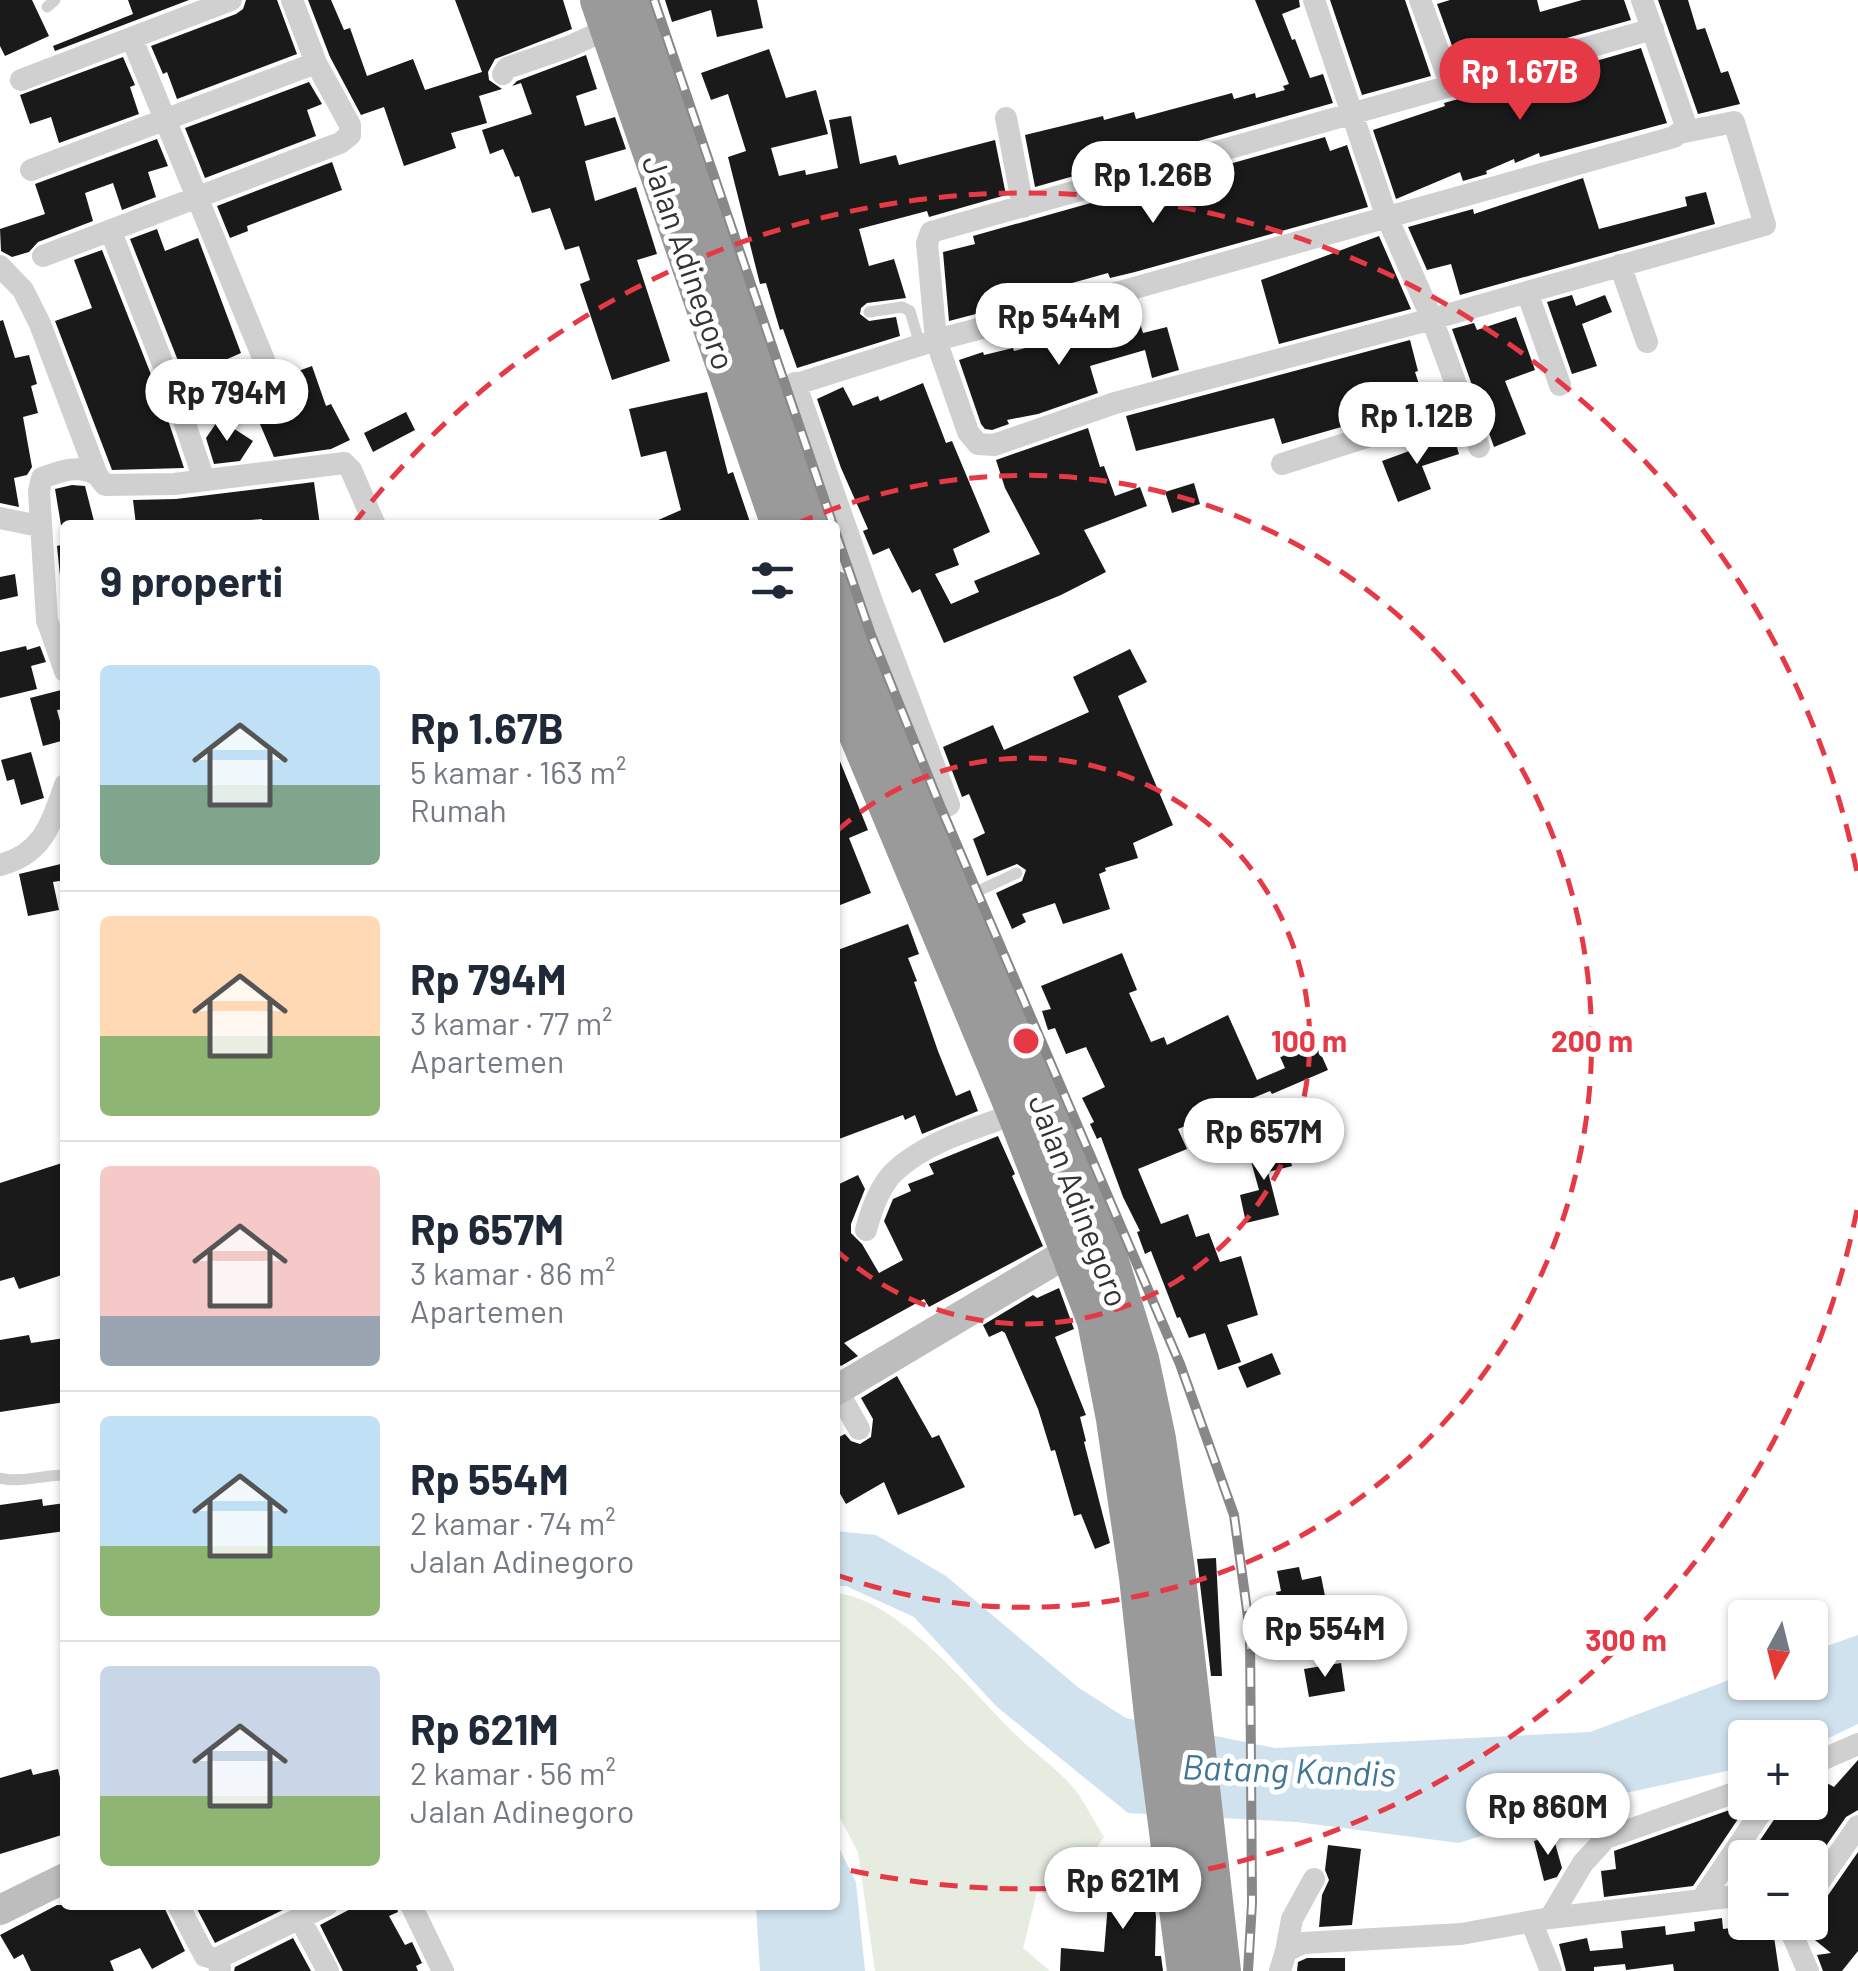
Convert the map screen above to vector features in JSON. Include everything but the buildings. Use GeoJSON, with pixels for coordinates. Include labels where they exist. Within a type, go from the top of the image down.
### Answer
{"type":"FeatureCollection","features":[{"type":"Feature","properties":{"kind":"highway","name":"Jalan Adinegoro"},"geometry":{"type":"LineString","coordinates":[[614,9],[780,389],[811,520]]}},
{"type":"Feature","properties":{"kind":"highway","name":"Jalan Adinegoro"},"geometry":{"type":"LineString","coordinates":[[614,9],[778,520]]}},
{"type":"Feature","properties":{"kind":"highway","name":"Jalan Adinegoro"},"geometry":{"type":"LineString","coordinates":[[840,609],[881,753],[1096,1322],[1116,1419],[1140,1576],[1172,1714]]}},
{"type":"Feature","properties":{"kind":"highway","name":"Jalan Adinegoro"},"geometry":{"type":"LineString","coordinates":[[840,688],[924,814],[1108,1258],[1139,1359],[1167,1514],[1172,1714],[1188,1843]]}},
{"type":"Feature","properties":{"kind":"highway"},"geometry":{"type":"LineString","coordinates":[[1187,1971],[1188,1843]]}},
{"type":"Feature","properties":{"kind":"highway"},"geometry":{"type":"LineString","coordinates":[[1188,1843],[1221,1971]]}},
{"type":"Feature","properties":{"kind":"street"},"geometry":{"type":"LineString","coordinates":[[21,80],[231,0]]}},
{"type":"Feature","properties":{"kind":"street"},"geometry":{"type":"LineString","coordinates":[[43,256],[340,143],[350,135],[350,125],[316,62],[292,0]]}},
{"type":"Feature","properties":{"kind":"street"},"geometry":{"type":"LineString","coordinates":[[1314,0],[1386,216],[1432,318],[1479,447]]}},
{"type":"Feature","properties":{"kind":"street"},"geometry":{"type":"LineString","coordinates":[[1420,0],[1451,86]]}},
{"type":"Feature","properties":{"kind":"street"},"geometry":{"type":"LineString","coordinates":[[1642,0],[1684,120],[1685,128],[1680,133]]}},
{"type":"Feature","properties":{"kind":"street"},"geometry":{"type":"LineString","coordinates":[[503,74],[508,68],[568,47],[614,9]]}},
{"type":"Feature","properties":{"kind":"street"},"geometry":{"type":"LineString","coordinates":[[837,520],[780,389],[928,342],[1120,292],[1680,133],[1734,122],[1765,225],[1116,403],[994,445],[972,440],[928,342],[930,232],[1653,30]]}},
{"type":"Feature","properties":{"kind":"street"},"geometry":{"type":"LineString","coordinates":[[132,39],[264,360],[254,371],[177,400]]}},
{"type":"Feature","properties":{"kind":"street"},"geometry":{"type":"LineString","coordinates":[[31,170],[316,62]]}},
{"type":"Feature","properties":{"kind":"street"},"geometry":{"type":"LineString","coordinates":[[1006,118],[1023,207]]}},
{"type":"Feature","properties":{"kind":"street"},"geometry":{"type":"LineString","coordinates":[[111,232],[204,480]]}},
{"type":"Feature","properties":{"kind":"street"},"geometry":{"type":"LineString","coordinates":[[1620,265],[1648,342]]}},
{"type":"Feature","properties":{"kind":"street"},"geometry":{"type":"LineString","coordinates":[[0,266],[23,290],[40,324],[97,475]]}},
{"type":"Feature","properties":{"kind":"street"},"geometry":{"type":"LineString","coordinates":[[1527,292],[1560,385]]}},
{"type":"Feature","properties":{"kind":"street"},"geometry":{"type":"LineString","coordinates":[[1282,464],[1464,406]]}},
{"type":"Feature","properties":{"kind":"street"},"geometry":{"type":"LineString","coordinates":[[60,657],[47,620],[39,526],[42,478],[64,470],[87,468],[105,485],[125,486],[344,463],[351,470],[372,520]]}},
{"type":"Feature","properties":{"kind":"street"},"geometry":{"type":"LineString","coordinates":[[0,518],[39,526]]}},
{"type":"Feature","properties":{"kind":"street"},"geometry":{"type":"LineString","coordinates":[[840,528],[949,805],[924,814]]}},
{"type":"Feature","properties":{"kind":"street"},"geometry":{"type":"LineString","coordinates":[[0,865],[31,853],[60,797]]}},
{"type":"Feature","properties":{"kind":"street"},"geometry":{"type":"LineString","coordinates":[[866,1230],[875,1204],[894,1172],[946,1140],[1017,1113]]}},
{"type":"Feature","properties":{"kind":"street"},"geometry":{"type":"LineString","coordinates":[[840,1388],[1072,1250]]}},
{"type":"Feature","properties":{"kind":"street"},"geometry":{"type":"LineString","coordinates":[[840,1397],[859,1430]]}},
{"type":"Feature","properties":{"kind":"street"},"geometry":{"type":"LineString","coordinates":[[1828,1757],[1858,1744]]}},
{"type":"Feature","properties":{"kind":"street"},"geometry":{"type":"LineString","coordinates":[[1551,1971],[1541,1921],[1606,1838],[1728,1795]]}},
{"type":"Feature","properties":{"kind":"street"},"geometry":{"type":"LineString","coordinates":[[1702,1899],[1756,1820]]}},
{"type":"Feature","properties":{"kind":"street"},"geometry":{"type":"LineString","coordinates":[[1828,1868],[1858,1826]]}},
{"type":"Feature","properties":{"kind":"street"},"geometry":{"type":"LineString","coordinates":[[1283,1961],[1292,1919],[1314,1879]]}},
{"type":"Feature","properties":{"kind":"street"},"geometry":{"type":"LineString","coordinates":[[0,1910],[60,1880]]}},
{"type":"Feature","properties":{"kind":"street"},"geometry":{"type":"LineString","coordinates":[[1283,1961],[1317,1941],[1461,1934],[1728,1897]]}},
{"type":"Feature","properties":{"kind":"street"},"geometry":{"type":"LineString","coordinates":[[180,1910],[207,1964],[317,1910]]}},
{"type":"Feature","properties":{"kind":"street"},"geometry":{"type":"LineString","coordinates":[[413,1910],[443,1971]]}},
{"type":"Feature","properties":{"kind":"street"},"geometry":{"type":"LineString","coordinates":[[300,1919],[328,1971]]}},
{"type":"Feature","properties":{"kind":"street"},"geometry":{"type":"LineString","coordinates":[[1796,1940],[1808,1971]]}},
{"type":"Feature","properties":{"kind":"lane"},"geometry":{"type":"LineString","coordinates":[[869,312],[902,307],[910,311],[928,342]]}},
{"type":"Feature","properties":{"kind":"lane"},"geometry":{"type":"LineString","coordinates":[[960,900],[1017,873]]}},
{"type":"Feature","properties":{"kind":"lane"},"geometry":{"type":"LineString","coordinates":[[0,1478],[12,1481],[60,1476]]}},
{"type":"Feature","properties":{"kind":"shaded area"},"geometry":{"type":"Polygon","coordinates":[[[840,1594],[883,1611],[932,1649],[1071,1785],[1104,1837],[1064,1895],[1037,1892],[1023,1948],[1050,1971],[875,1971],[858,1852],[840,1818],[840,1594]]]}},
{"type":"Feature","properties":{"kind":"water","name":"Batang Kandis"},"geometry":{"type":"Polygon","coordinates":[[[840,1531],[876,1535],[946,1576],[1079,1688],[1126,1718],[1275,1748],[1590,1732],[1728,1680],[1728,1700],[1828,1700],[1828,1646],[1858,1635],[1858,1724],[1828,1738],[1828,1720],[1728,1720],[1728,1771],[1603,1798],[1459,1843],[1297,1822],[1128,1813],[997,1707],[914,1617],[840,1586],[840,1531]]]}},
{"type":"Feature","properties":{"kind":"water"},"geometry":{"type":"Polygon","coordinates":[[[840,1850],[856,1882],[865,1971],[760,1971],[756,1910],[840,1910],[840,1850]]]}},
{"type":"Feature","properties":{"kind":"railway"},"geometry":{"type":"LineString","coordinates":[[654,0],[831,520]]}},
{"type":"Feature","properties":{"kind":"railway"},"geometry":{"type":"LineString","coordinates":[[840,545],[871,635],[941,808],[1180,1364],[1234,1515],[1250,1632],[1252,1903],[1248,1971]]}}]}
